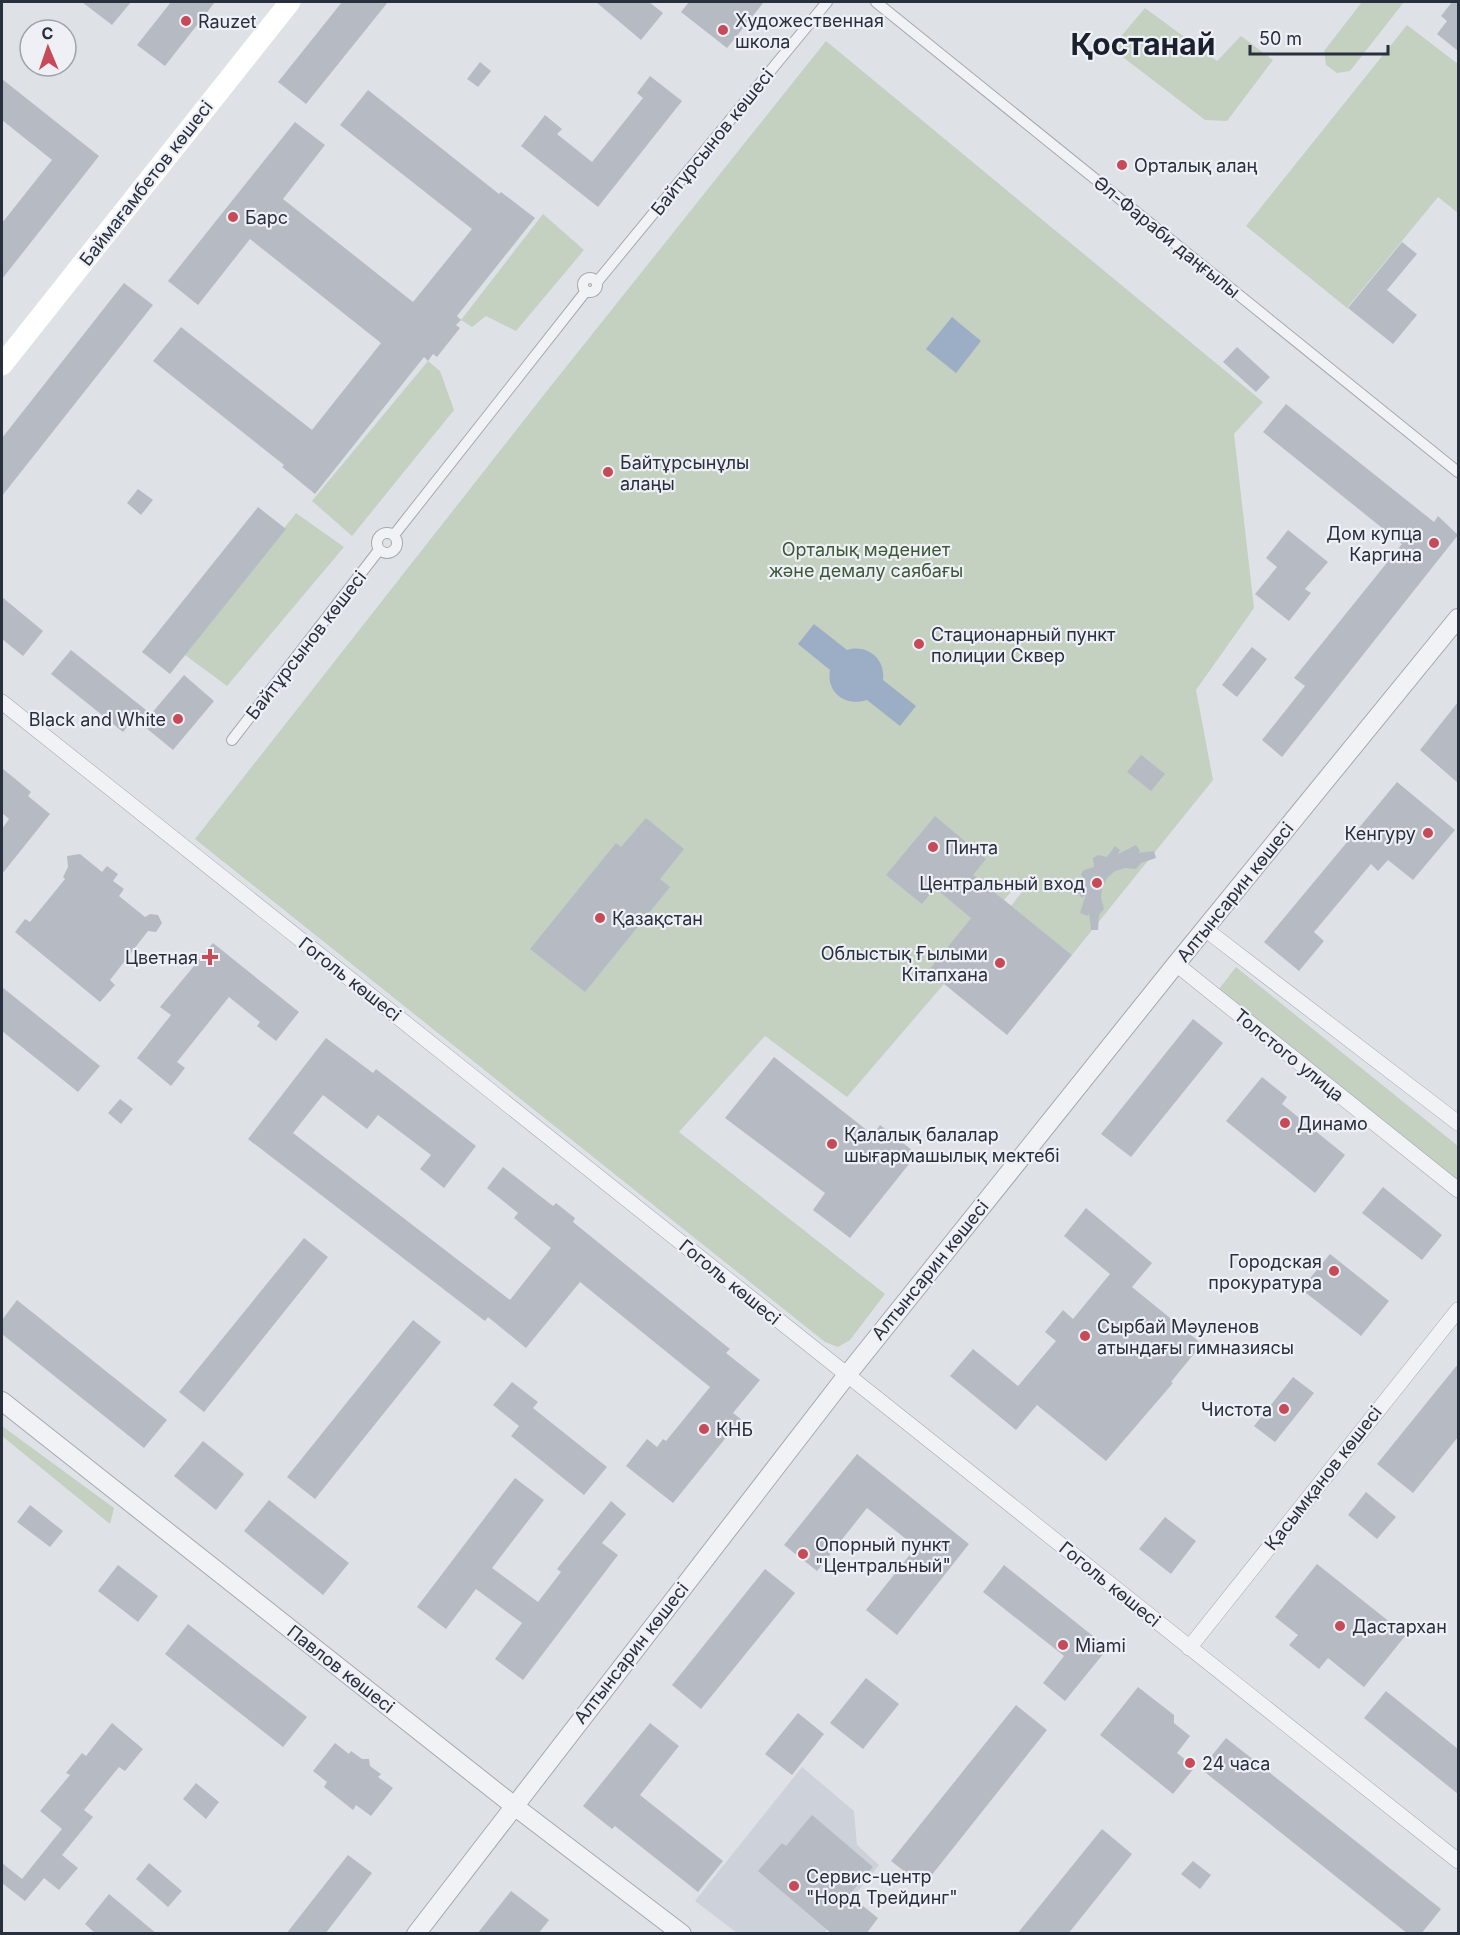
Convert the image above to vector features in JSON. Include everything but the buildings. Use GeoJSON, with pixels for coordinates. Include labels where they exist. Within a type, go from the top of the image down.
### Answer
{"type":"FeatureCollection","features":[{"type":"Feature","properties":{"kind":"main road","name":"Баймағамбетов көшесі"},"geometry":{"type":"LineString","coordinates":[[2,365],[290,2]]}},
{"type":"Feature","properties":{"kind":"street","name":"Байтұрсынов көшесі"},"geometry":{"type":"LineString","coordinates":[[232,740],[379,550],[385,553],[395,550],[397,544],[394,536],[586,291],[583,286],[585,280],[592,278],[597,282],[827,2]]}},
{"type":"Feature","properties":{"kind":"street","name":"Әл-Фараби даңғылы"},"geometry":{"type":"LineString","coordinates":[[876,2],[1458,472]]}},
{"type":"Feature","properties":{"kind":"street","name":"Алтынсарин көшесі"},"geometry":{"type":"LineString","coordinates":[[416,1934],[513,1805],[847,1375],[1204,929],[1458,618]]}},
{"type":"Feature","properties":{"kind":"street","name":"Гоголь көшесі"},"geometry":{"type":"LineString","coordinates":[[2,702],[1458,1861]]}},
{"type":"Feature","properties":{"kind":"street"},"geometry":{"type":"LineString","coordinates":[[1204,929],[1458,1123]]}},
{"type":"Feature","properties":{"kind":"street","name":"Толстого улица"},"geometry":{"type":"LineString","coordinates":[[1176,964],[1458,1190]]}},
{"type":"Feature","properties":{"kind":"street","name":"Қасымқанов көшесі"},"geometry":{"type":"LineString","coordinates":[[1189,1648],[1458,1310]]}},
{"type":"Feature","properties":{"kind":"street","name":"Павлов көшесі"},"geometry":{"type":"LineString","coordinates":[[2,1401],[513,1805],[682,1934]]}},
{"type":"Feature","properties":{"kind":"shaded area"},"geometry":{"type":"Polygon","coordinates":[[[802,1767],[854,1811],[857,1845],[879,1865],[824,1933],[737,1933],[695,1901],[802,1767]]]}},
{"type":"Feature","properties":{"kind":"green space"},"geometry":{"type":"Polygon","coordinates":[[[1362,2],[1404,2],[1350,71],[1337,73],[1326,65],[1324,51],[1362,2]]]}},
{"type":"Feature","properties":{"kind":"green space"},"geometry":{"type":"Polygon","coordinates":[[[1145,8],[1217,61],[1241,36],[1273,60],[1227,121],[1205,120],[1111,48],[1145,8]]]}},
{"type":"Feature","properties":{"kind":"green space"},"geometry":{"type":"Polygon","coordinates":[[[1407,25],[1458,64],[1458,213],[1438,197],[1347,308],[1246,226],[1407,25]]]}},
{"type":"Feature","properties":{"kind":"green space","name":"Орталық мәдениет және демалу саябағы"},"geometry":{"type":"Polygon","coordinates":[[[826,41],[1263,402],[1234,434],[1254,608],[1196,690],[1213,780],[1072,955],[1011,906],[1022,892],[1016,886],[1004,900],[993,891],[928,971],[944,984],[847,1097],[765,1036],[679,1132],[885,1294],[850,1340],[838,1347],[825,1342],[195,839],[550,387],[826,41]]]}},
{"type":"Feature","properties":{"kind":"green space"},"geometry":{"type":"Polygon","coordinates":[[[543,214],[584,250],[516,331],[486,316],[472,327],[461,320],[543,214]]]}},
{"type":"Feature","properties":{"kind":"green space"},"geometry":{"type":"Polygon","coordinates":[[[428,361],[440,371],[454,410],[352,536],[312,501],[428,361]]]}},
{"type":"Feature","properties":{"kind":"green space"},"geometry":{"type":"Polygon","coordinates":[[[296,513],[344,547],[227,686],[185,655],[296,513]]]}},
{"type":"Feature","properties":{"kind":"green space"},"geometry":{"type":"Polygon","coordinates":[[[1236,967],[1458,1146],[1458,1181],[1219,989],[1236,967]]]}},
{"type":"Feature","properties":{"kind":"green space"},"geometry":{"type":"Polygon","coordinates":[[[2,1426],[114,1508],[110,1524],[2,1436],[2,1426]]]}},
{"type":"Feature","properties":{"kind":"water"},"geometry":{"type":"Polygon","coordinates":[[[952,317],[981,341],[956,373],[926,349],[952,317]]]}},
{"type":"Feature","properties":{"kind":"water"},"geometry":{"type":"Polygon","coordinates":[[[814,624],[847,650],[868,651],[878,659],[883,672],[883,680],[916,706],[900,726],[867,700],[852,702],[845,700],[834,691],[831,685],[830,670],[798,644],[814,624]]]}},
{"type":"Feature","properties":{"kind":"place","name":"Rauzet"},"geometry":{"type":"Point","coordinates":[186,21]}},
{"type":"Feature","properties":{"kind":"place","name":"Художественная школа"},"geometry":{"type":"Point","coordinates":[723,30]}},
{"type":"Feature","properties":{"kind":"place","name":"Орталық алаң"},"geometry":{"type":"Point","coordinates":[1122,165]}},
{"type":"Feature","properties":{"kind":"place","name":"Барс"},"geometry":{"type":"Point","coordinates":[233,217]}},
{"type":"Feature","properties":{"kind":"place","name":"Байтұрсынұлы алаңы"},"geometry":{"type":"Point","coordinates":[608,472]}},
{"type":"Feature","properties":{"kind":"place","name":"Дом купца Каргина"},"geometry":{"type":"Point","coordinates":[1434,543]}},
{"type":"Feature","properties":{"kind":"place","name":"Стационарный пункт полиции Сквер"},"geometry":{"type":"Point","coordinates":[919,644]}},
{"type":"Feature","properties":{"kind":"place","name":"Black and White"},"geometry":{"type":"Point","coordinates":[178,719]}},
{"type":"Feature","properties":{"kind":"place","name":"Кенгуру"},"geometry":{"type":"Point","coordinates":[1428,833]}},
{"type":"Feature","properties":{"kind":"place","name":"Пинта"},"geometry":{"type":"Point","coordinates":[933,847]}},
{"type":"Feature","properties":{"kind":"place","name":"Центральный вход"},"geometry":{"type":"Point","coordinates":[1097,883]}},
{"type":"Feature","properties":{"kind":"place","name":"Қазақстан"},"geometry":{"type":"Point","coordinates":[600,918]}},
{"type":"Feature","properties":{"kind":"place","name":"Цветная"},"geometry":{"type":"Point","coordinates":[210,957]}},
{"type":"Feature","properties":{"kind":"place","name":"Облыстық Ғылыми Кітапхана"},"geometry":{"type":"Point","coordinates":[1000,963]}},
{"type":"Feature","properties":{"kind":"place","name":"Динамо"},"geometry":{"type":"Point","coordinates":[1285,1123]}},
{"type":"Feature","properties":{"kind":"place","name":"Қалалық балалар шығармашылық мектебі"},"geometry":{"type":"Point","coordinates":[832,1144]}},
{"type":"Feature","properties":{"kind":"place","name":"Городская прокуратура"},"geometry":{"type":"Point","coordinates":[1334,1271]}},
{"type":"Feature","properties":{"kind":"place","name":"Сырбай Мәуленов атындағы гимназиясы"},"geometry":{"type":"Point","coordinates":[1085,1336]}},
{"type":"Feature","properties":{"kind":"place","name":"Чистота"},"geometry":{"type":"Point","coordinates":[1284,1409]}},
{"type":"Feature","properties":{"kind":"place","name":"КНБ"},"geometry":{"type":"Point","coordinates":[704,1429]}},
{"type":"Feature","properties":{"kind":"place","name":"Опорный пункт \"Центральный\""},"geometry":{"type":"Point","coordinates":[803,1554]}},
{"type":"Feature","properties":{"kind":"place","name":"Дастархан"},"geometry":{"type":"Point","coordinates":[1340,1626]}},
{"type":"Feature","properties":{"kind":"place","name":"Miami"},"geometry":{"type":"Point","coordinates":[1063,1645]}},
{"type":"Feature","properties":{"kind":"place","name":"24 часа"},"geometry":{"type":"Point","coordinates":[1190,1763]}},
{"type":"Feature","properties":{"kind":"place","name":"Сервис-центр \"Норд Трейдинг\""},"geometry":{"type":"Point","coordinates":[794,1886]}},
{"type":"Feature","properties":{"kind":"district","name":"Қостанай"},"geometry":{"type":"Point","coordinates":[1143,44]}}]}
